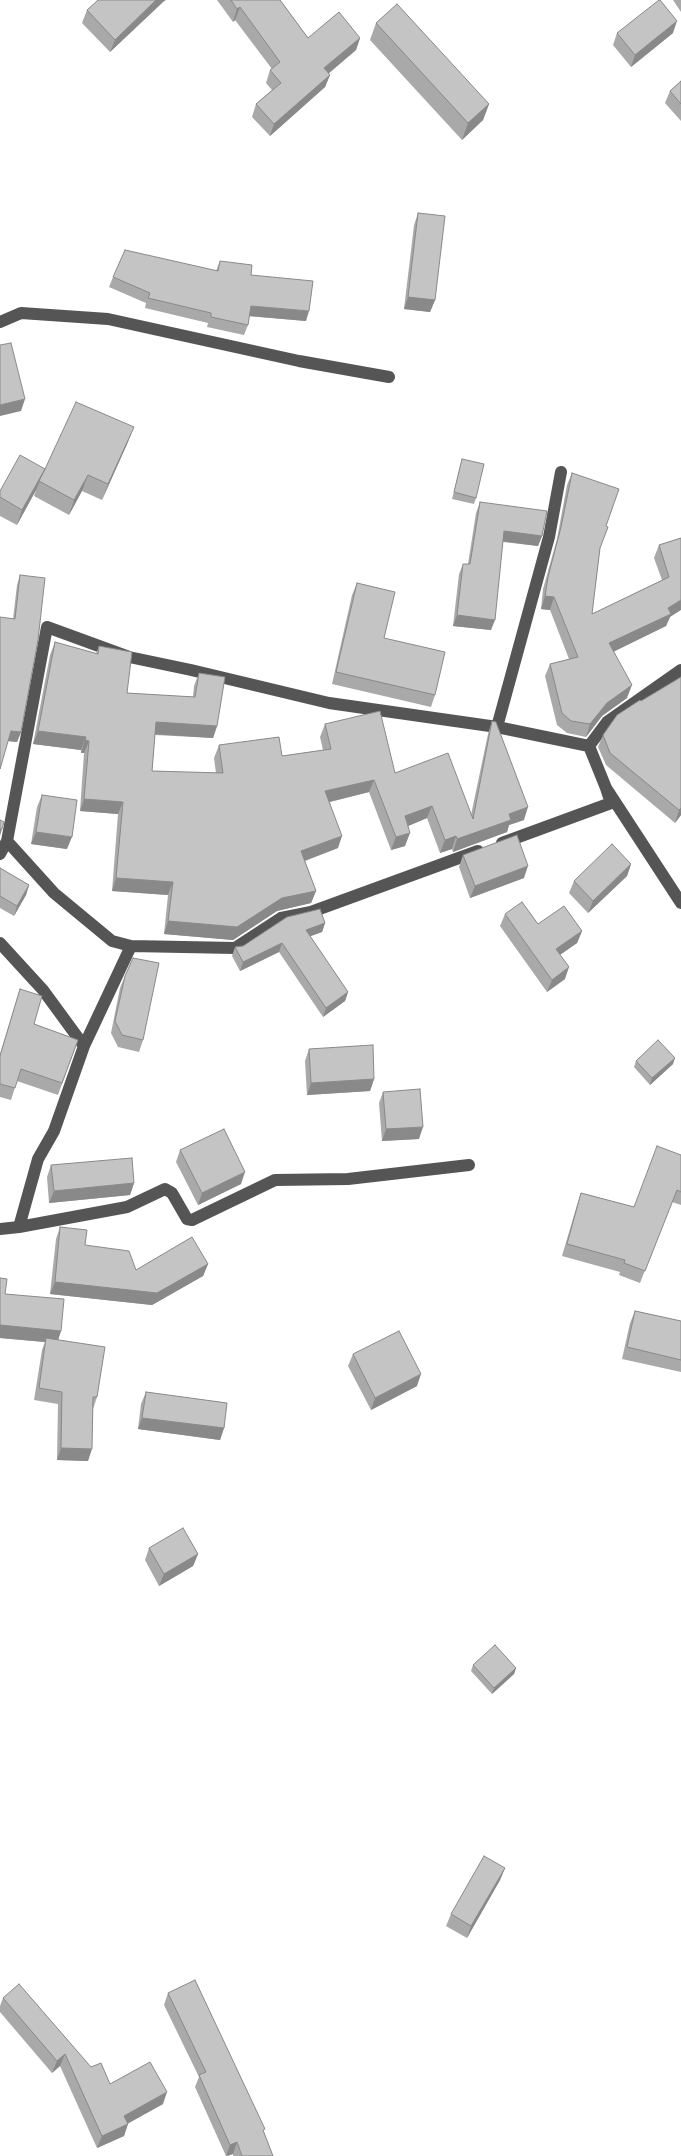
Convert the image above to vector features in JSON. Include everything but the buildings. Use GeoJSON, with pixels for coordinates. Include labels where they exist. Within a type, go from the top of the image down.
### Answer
{"type":"FeatureCollection","features":[{"type":"Feature","properties":{"kind":"street"},"geometry":{"type":"LineString","coordinates":[[0,322],[21,313],[108,319],[299,361],[389,377]]}},
{"type":"Feature","properties":{"kind":"street"},"geometry":{"type":"LineString","coordinates":[[497,727],[549,537],[561,472]]}},
{"type":"Feature","properties":{"kind":"street"},"geometry":{"type":"LineString","coordinates":[[0,854],[7,841],[47,628],[130,657],[329,703],[497,727],[589,746]]}},
{"type":"Feature","properties":{"kind":"street"},"geometry":{"type":"LineString","coordinates":[[589,746],[607,722],[681,670]]}},
{"type":"Feature","properties":{"kind":"street"},"geometry":{"type":"LineString","coordinates":[[7,841],[54,893],[112,941],[131,946],[235,948],[281,918],[312,912],[611,803],[589,746]]}},
{"type":"Feature","properties":{"kind":"street"},"geometry":{"type":"LineString","coordinates":[[606,788],[681,903]]}},
{"type":"Feature","properties":{"kind":"street"},"geometry":{"type":"LineString","coordinates":[[0,943],[43,990],[84,1046]]}},
{"type":"Feature","properties":{"kind":"street"},"geometry":{"type":"LineString","coordinates":[[19,1227],[38,1159],[54,1131],[84,1046],[131,946]]}},
{"type":"Feature","properties":{"kind":"street"},"geometry":{"type":"LineString","coordinates":[[0,1229],[127,1207],[164,1189],[172,1193],[186,1219],[192,1220],[275,1180],[348,1179],[469,1165]]}}]}
